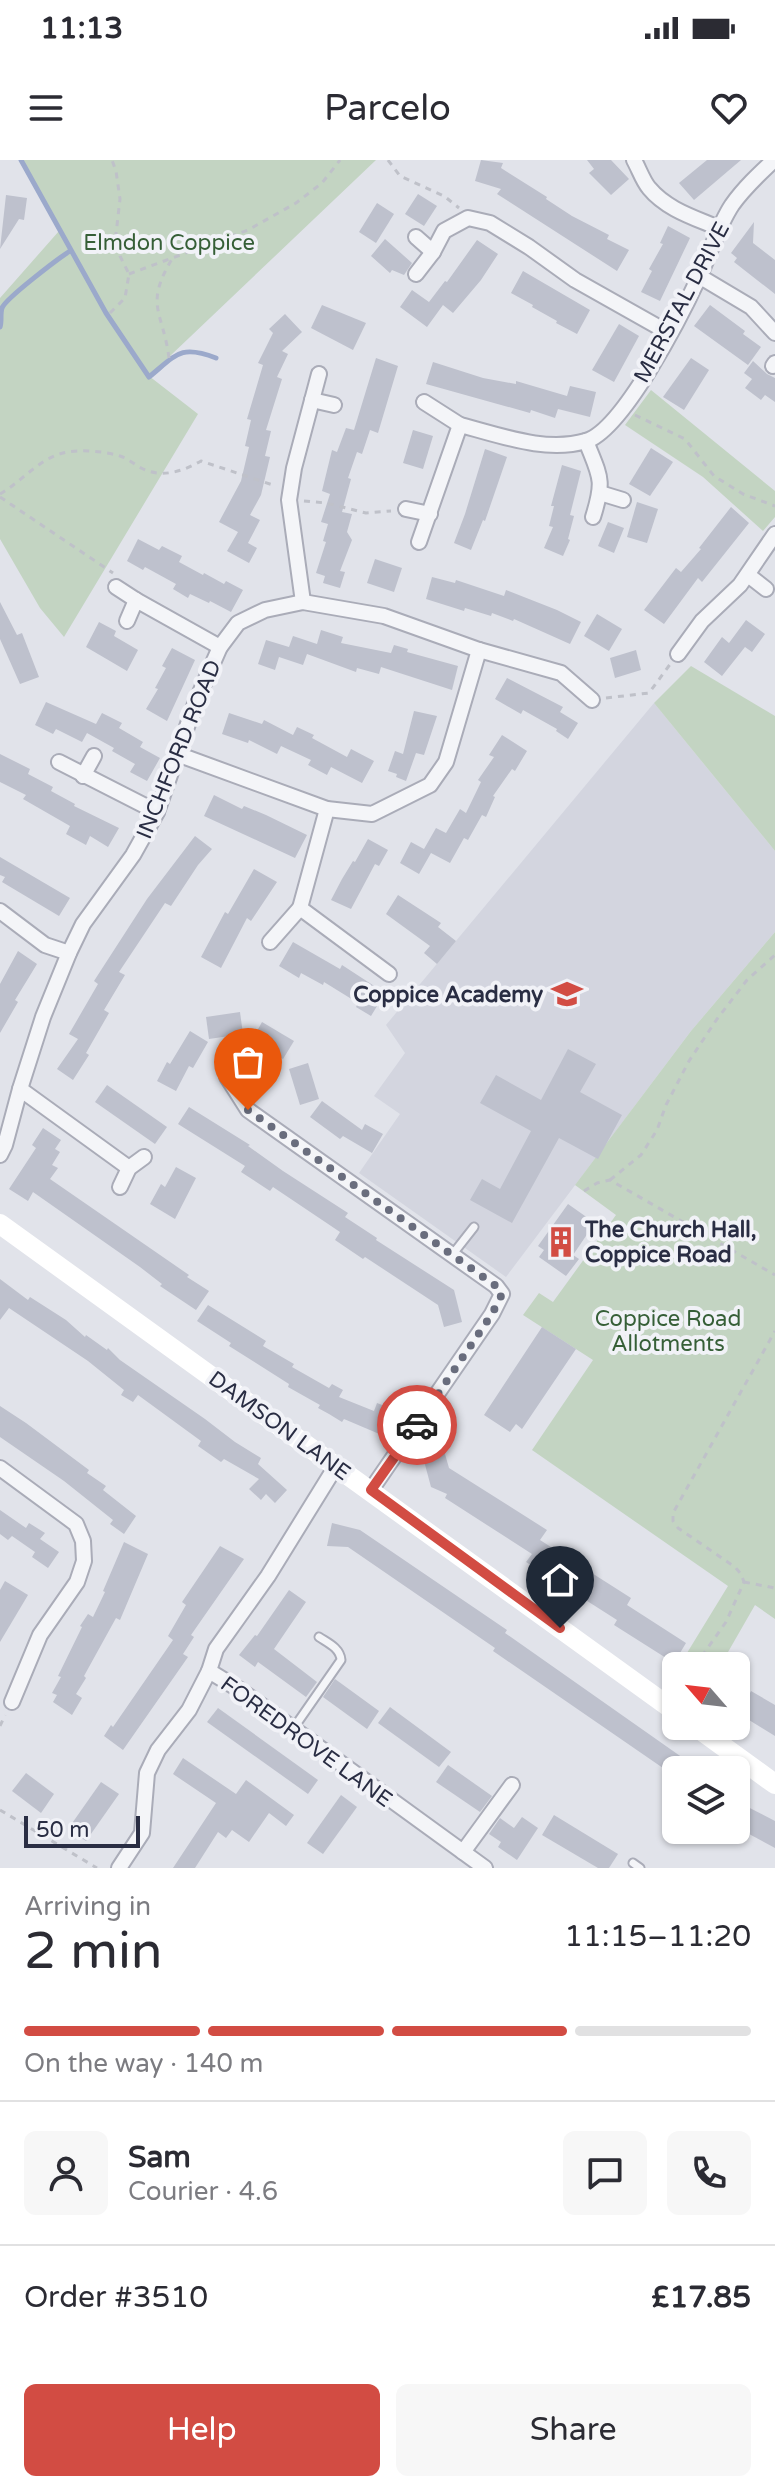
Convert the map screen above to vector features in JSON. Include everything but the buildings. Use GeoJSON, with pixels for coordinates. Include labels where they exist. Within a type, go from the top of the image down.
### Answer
{"type":"FeatureCollection","features":[{"type":"Feature","properties":{"kind":"street"},"geometry":{"type":"LineString","coordinates":[[634,160],[648,188],[664,202],[721,229]]}},
{"type":"Feature","properties":{"kind":"street","name":"MERSTAL DRIVE"},"geometry":{"type":"LineString","coordinates":[[586,441],[609,427],[625,409],[699,276],[731,207],[749,183],[774,160]]}},
{"type":"Feature","properties":{"kind":"street"},"geometry":{"type":"LineString","coordinates":[[416,274],[444,231],[468,218],[490,223],[575,280],[669,333]]}},
{"type":"Feature","properties":{"kind":"street"},"geometry":{"type":"LineString","coordinates":[[416,237],[433,252]]}},
{"type":"Feature","properties":{"kind":"street"},"geometry":{"type":"LineString","coordinates":[[699,276],[751,307],[775,333]]}},
{"type":"Feature","properties":{"kind":"street"},"geometry":{"type":"LineString","coordinates":[[303,602],[290,495],[319,374]]}},
{"type":"Feature","properties":{"kind":"street"},"geometry":{"type":"LineString","coordinates":[[312,400],[334,405]]}},
{"type":"Feature","properties":{"kind":"street"},"geometry":{"type":"LineString","coordinates":[[424,402],[460,425],[551,446],[586,441],[601,477],[593,517]]}},
{"type":"Feature","properties":{"kind":"street"},"geometry":{"type":"LineString","coordinates":[[419,542],[460,425]]}},
{"type":"Feature","properties":{"kind":"street"},"geometry":{"type":"LineString","coordinates":[[600,493],[623,500]]}},
{"type":"Feature","properties":{"kind":"street"},"geometry":{"type":"LineString","coordinates":[[406,509],[430,514]]}},
{"type":"Feature","properties":{"kind":"street"},"geometry":{"type":"LineString","coordinates":[[678,654],[702,621],[748,575],[775,534]]}},
{"type":"Feature","properties":{"kind":"street"},"geometry":{"type":"LineString","coordinates":[[748,575],[766,589]]}},
{"type":"Feature","properties":{"kind":"street","name":"INCHFORD ROAD"},"geometry":{"type":"LineString","coordinates":[[116,587],[220,647]]}},
{"type":"Feature","properties":{"kind":"street"},"geometry":{"type":"LineString","coordinates":[[127,621],[136,600]]}},
{"type":"Feature","properties":{"kind":"street","name":"INCHFORD ROAD"},"geometry":{"type":"LineString","coordinates":[[0,1155],[43,1017],[69,953],[83,924],[133,855],[157,812],[220,647],[238,623],[265,610],[303,602],[384,616],[479,650],[561,673],[592,700]]}},
{"type":"Feature","properties":{"kind":"street"},"geometry":{"type":"LineString","coordinates":[[177,754],[327,809],[372,814],[430,785],[446,762],[479,650]]}},
{"type":"Feature","properties":{"kind":"street"},"geometry":{"type":"LineString","coordinates":[[83,776],[94,756]]}},
{"type":"Feature","properties":{"kind":"street"},"geometry":{"type":"LineString","coordinates":[[59,762],[157,812]]}},
{"type":"Feature","properties":{"kind":"street"},"geometry":{"type":"LineString","coordinates":[[270,942],[300,908],[327,809]]}},
{"type":"Feature","properties":{"kind":"street"},"geometry":{"type":"LineString","coordinates":[[300,908],[389,974]]}},
{"type":"Feature","properties":{"kind":"street"},"geometry":{"type":"LineString","coordinates":[[0,911],[45,945],[69,953]]}},
{"type":"Feature","properties":{"kind":"street"},"geometry":{"type":"LineString","coordinates":[[227,1077],[248,1110],[496,1286],[502,1294],[492,1314],[371,1490]]}},
{"type":"Feature","properties":{"kind":"street"},"geometry":{"type":"LineString","coordinates":[[20,1089],[129,1168]]}},
{"type":"Feature","properties":{"kind":"street"},"geometry":{"type":"LineString","coordinates":[[120,1187],[129,1168],[144,1157]]}},
{"type":"Feature","properties":{"kind":"street","name":"DAMSON LANE"},"geometry":{"type":"LineString","coordinates":[[0,1224],[662,1702]]}},
{"type":"Feature","properties":{"kind":"street","name":"FOREDROVE LANE"},"geometry":{"type":"LineString","coordinates":[[336,1466],[268,1576],[216,1649],[209,1671],[485,1868]]}},
{"type":"Feature","properties":{"kind":"street"},"geometry":{"type":"LineString","coordinates":[[0,1468],[76,1524],[83,1541],[84,1561],[77,1582],[40,1635],[8,1698]]}},
{"type":"Feature","properties":{"kind":"street"},"geometry":{"type":"LineString","coordinates":[[128,1865],[142,1833],[147,1773],[158,1750],[189,1710],[209,1671]]}},
{"type":"Feature","properties":{"kind":"street"},"geometry":{"type":"LineString","coordinates":[[714,1740],[775,1784]]}},
{"type":"Feature","properties":{"kind":"street"},"geometry":{"type":"LineString","coordinates":[[463,1852],[512,1785]]}},
{"type":"Feature","properties":{"kind":"lane"},"geometry":{"type":"LineString","coordinates":[[452,1255],[474,1227]]}},
{"type":"Feature","properties":{"kind":"lane"},"geometry":{"type":"LineString","coordinates":[[293,1729],[341,1660],[335,1648],[319,1637]]}},
{"type":"Feature","properties":{"kind":"path"},"geometry":{"type":"LineString","coordinates":[[110,313],[125,298],[129,274],[120,256],[116,234],[120,199],[112,160]]}},
{"type":"Feature","properties":{"kind":"path"},"geometry":{"type":"LineString","coordinates":[[129,274],[248,230],[296,203],[322,183],[340,160]]}},
{"type":"Feature","properties":{"kind":"path"},"geometry":{"type":"LineString","coordinates":[[388,160],[400,176],[444,196],[468,218]]}},
{"type":"Feature","properties":{"kind":"path"},"geometry":{"type":"LineString","coordinates":[[169,358],[166,337],[156,310],[156,294],[173,258]]}},
{"type":"Feature","properties":{"kind":"path"},"geometry":{"type":"LineString","coordinates":[[625,409],[685,439],[714,476],[743,494],[775,506]]}},
{"type":"Feature","properties":{"kind":"path"},"geometry":{"type":"LineString","coordinates":[[116,587],[114,573],[0,495],[43,462],[63,453],[89,451],[121,457],[149,472],[182,472],[201,461],[290,495],[366,513],[406,509]]}},
{"type":"Feature","properties":{"kind":"path"},"geometry":{"type":"LineString","coordinates":[[592,700],[649,693],[678,654]]}},
{"type":"Feature","properties":{"kind":"path"},"geometry":{"type":"LineString","coordinates":[[584,1191],[610,1180],[641,1155],[657,1130],[689,1061],[717,1019],[747,980],[775,955]]}},
{"type":"Feature","properties":{"kind":"path"},"geometry":{"type":"LineString","coordinates":[[610,1180],[775,1275]]}},
{"type":"Feature","properties":{"kind":"path"},"geometry":{"type":"LineString","coordinates":[[705,1652],[726,1622],[744,1582],[735,1567],[678,1528],[673,1521],[673,1513],[775,1331]]}},
{"type":"Feature","properties":{"kind":"path"},"geometry":{"type":"LineString","coordinates":[[744,1582],[775,1588]]}},
{"type":"Feature","properties":{"kind":"path"},"geometry":{"type":"LineString","coordinates":[[0,1810],[97,1868]]}},
{"type":"Feature","properties":{"kind":"shaded area","name":"Coppice Academy"},"geometry":{"type":"Polygon","coordinates":[[[654,703],[775,851],[775,932],[691,1031],[506,1277],[359,1173],[400,1114],[374,1096],[405,1053],[386,1025],[654,703]]]}},
{"type":"Feature","properties":{"kind":"green space","name":"Elmdon Coppice"},"geometry":{"type":"Polygon","coordinates":[[[21,160],[376,160],[149,376],[198,414],[64,637],[40,608],[0,539],[0,298],[59,231],[21,160]]]}},
{"type":"Feature","properties":{"kind":"green space"},"geometry":{"type":"Polygon","coordinates":[[[651,390],[775,491],[775,517],[763,531],[703,477],[625,425],[651,390]]]}},
{"type":"Feature","properties":{"kind":"green space"},"geometry":{"type":"Polygon","coordinates":[[[691,666],[775,716],[775,851],[654,703],[691,666]]]}},
{"type":"Feature","properties":{"kind":"green space","name":"Coppice Road Allotments"},"geometry":{"type":"Polygon","coordinates":[[[775,932],[775,1619],[755,1605],[728,1652],[688,1652],[728,1586],[532,1450],[593,1360],[523,1315],[539,1293],[553,1302],[616,1215],[575,1185],[691,1031],[775,932]]]}},
{"type":"Feature","properties":{"kind":"waterway"},"geometry":{"type":"LineString","coordinates":[[21,160],[106,313],[149,377],[186,352],[216,358]]}},
{"type":"Feature","properties":{"kind":"waterway"},"geometry":{"type":"LineString","coordinates":[[0,327],[1,310],[6,303],[70,251]]}},
{"type":"Feature","properties":{"kind":"way so far"},"geometry":{"type":"LineString","coordinates":[[248,1110],[496,1286],[502,1294],[492,1314],[417,1425]]}},
{"type":"Feature","properties":{"kind":"place","name":"Coppice Academy"},"geometry":{"type":"Point","coordinates":[567,994]}},
{"type":"Feature","properties":{"kind":"place","name":"The Church Hall, Coppice Road"},"geometry":{"type":"Point","coordinates":[561,1242]}},
{"type":"Feature","properties":{"kind":"route"},"geometry":{"type":"LineString","coordinates":[[417,1425],[371,1490],[560,1628]]}}]}
